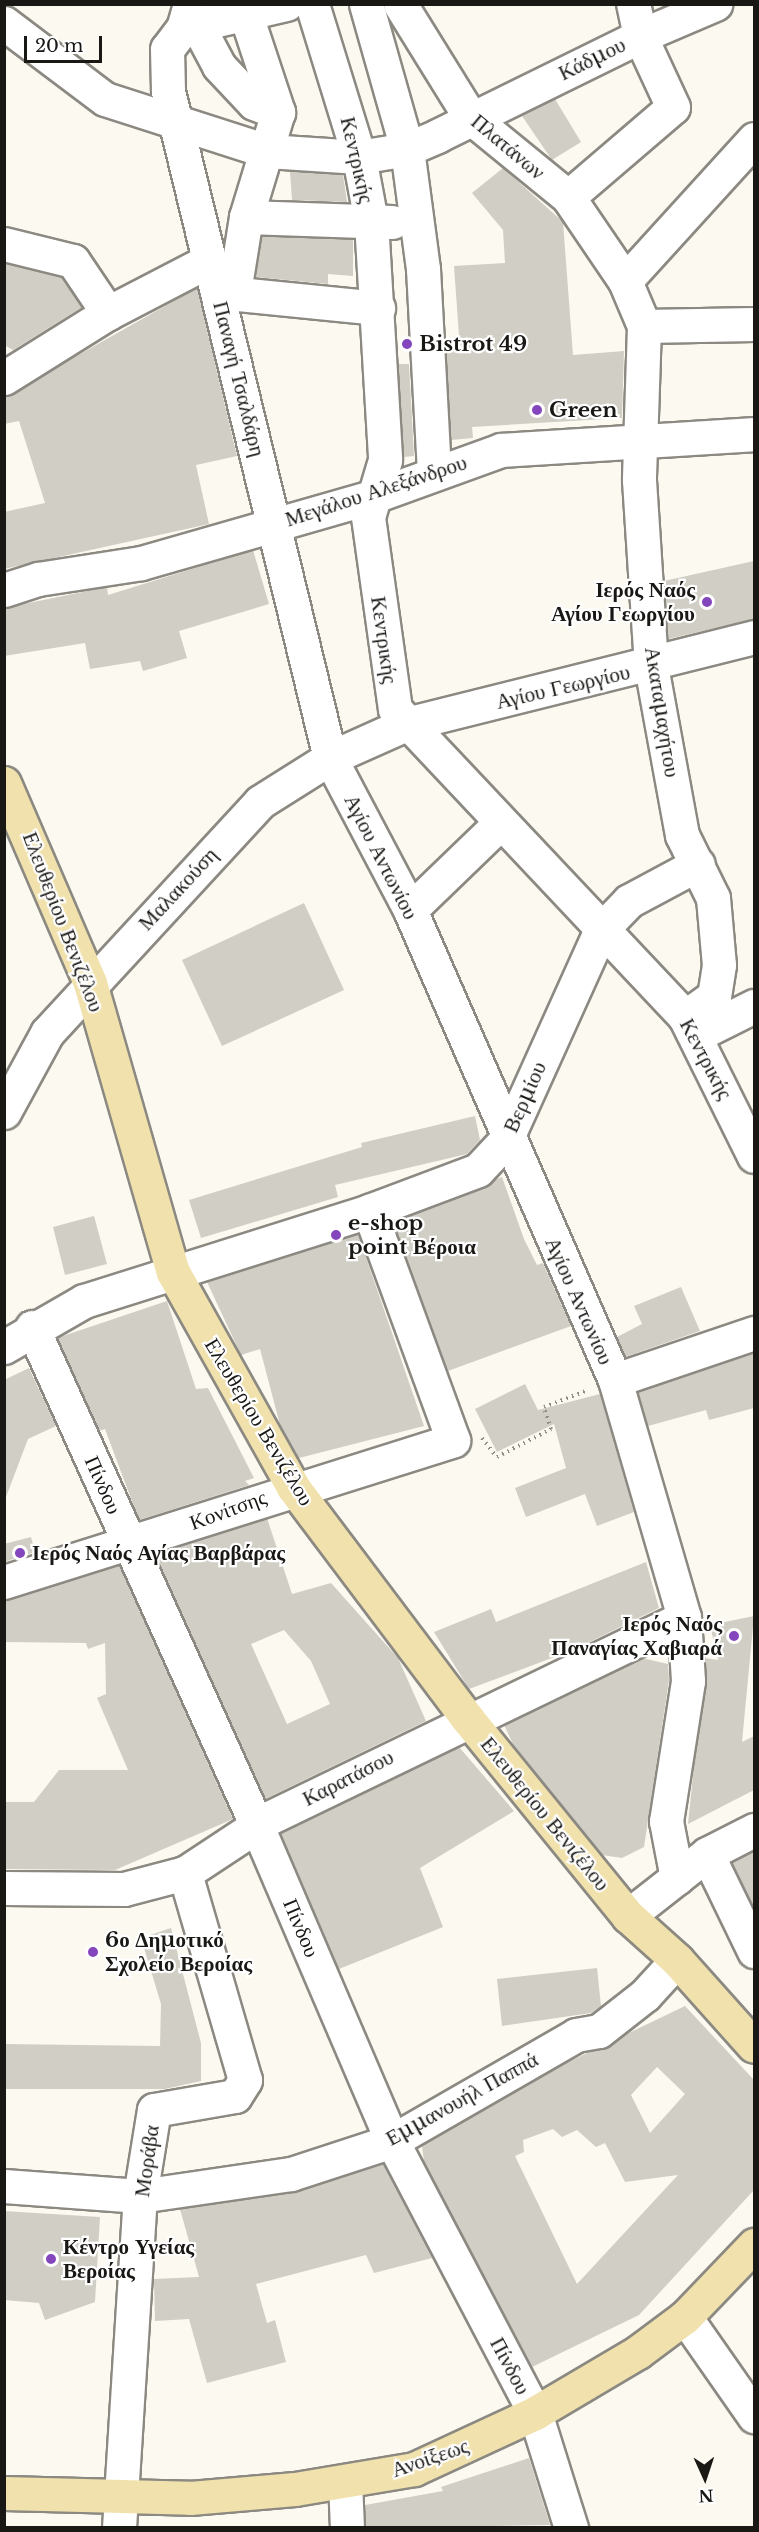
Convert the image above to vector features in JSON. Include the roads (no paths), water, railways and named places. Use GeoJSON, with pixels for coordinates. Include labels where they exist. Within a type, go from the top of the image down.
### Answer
{"type":"FeatureCollection","features":[{"type":"Feature","properties":{"kind":"main road","name":"Ελευθερίου Βενιζέλου"},"geometry":{"type":"LineString","coordinates":[[8,797],[90,983],[173,1272],[293,1487],[467,1718],[628,1916],[677,1960],[754,2046]]}},
{"type":"Feature","properties":{"kind":"main road","name":"Ανοίξεως"},"geometry":{"type":"LineString","coordinates":[[4,2493],[121,2513],[190,2498],[345,2482],[414,2469],[535,2413],[591,2383],[686,2318],[754,2244]]}},
{"type":"Feature","properties":{"kind":"street"},"geometry":{"type":"LineString","coordinates":[[186,16],[246,15],[286,4]]}},
{"type":"Feature","properties":{"kind":"street","name":"Κεντρικής"},"geometry":{"type":"LineString","coordinates":[[312,4],[359,157],[371,221],[380,322],[385,460],[368,517],[381,627],[395,709],[498,825],[690,1026],[746,1114],[754,1156]]}},
{"type":"Feature","properties":{"kind":"street"},"geometry":{"type":"LineString","coordinates":[[366,4],[407,149],[423,269],[425,334],[435,473]]}},
{"type":"Feature","properties":{"kind":"street","name":"Πλατάνων"},"geometry":{"type":"LineString","coordinates":[[400,4],[470,117],[568,197],[625,281]]}},
{"type":"Feature","properties":{"kind":"street","name":"Κάδμου"},"geometry":{"type":"LineString","coordinates":[[4,23],[105,99],[267,151],[359,157],[407,149],[470,117],[636,20],[715,4]]}},
{"type":"Feature","properties":{"kind":"street"},"geometry":{"type":"LineString","coordinates":[[246,15],[278,112],[226,292],[380,322],[425,334]]}},
{"type":"Feature","properties":{"kind":"street"},"geometry":{"type":"LineString","coordinates":[[186,16],[201,32],[219,66],[254,104],[278,112]]}},
{"type":"Feature","properties":{"kind":"street","name":"Παναγή Τσαλδάρη"},"geometry":{"type":"LineString","coordinates":[[186,16],[167,50],[176,123],[208,261],[226,292],[275,525],[330,758]]}},
{"type":"Feature","properties":{"kind":"street"},"geometry":{"type":"LineString","coordinates":[[568,197],[673,107],[636,20]]}},
{"type":"Feature","properties":{"kind":"street"},"geometry":{"type":"LineString","coordinates":[[625,281],[754,140]]}},
{"type":"Feature","properties":{"kind":"street"},"geometry":{"type":"LineString","coordinates":[[246,217],[415,222]]}},
{"type":"Feature","properties":{"kind":"street"},"geometry":{"type":"LineString","coordinates":[[4,244],[73,261],[108,313]]}},
{"type":"Feature","properties":{"kind":"street"},"geometry":{"type":"LineString","coordinates":[[4,378],[108,313],[208,261]]}},
{"type":"Feature","properties":{"kind":"street"},"geometry":{"type":"LineString","coordinates":[[375,273],[423,269]]}},
{"type":"Feature","properties":{"kind":"street","name":"Ακαταμαχήτου"},"geometry":{"type":"LineString","coordinates":[[625,281],[644,326],[641,439],[651,666],[682,835],[713,898],[719,965],[714,996],[690,1026]]}},
{"type":"Feature","properties":{"kind":"street"},"geometry":{"type":"LineString","coordinates":[[644,326],[754,324]]}},
{"type":"Feature","properties":{"kind":"street","name":"Μεγάλου Αλεξάνδρου"},"geometry":{"type":"LineString","coordinates":[[4,590],[38,579],[141,563],[374,496],[501,450],[641,439],[754,434]]}},
{"type":"Feature","properties":{"kind":"street","name":"Αγίου Γεωργίου"},"geometry":{"type":"LineString","coordinates":[[406,724],[651,666],[754,637]]}},
{"type":"Feature","properties":{"kind":"street","name":"Μαλακούση"},"geometry":{"type":"LineString","coordinates":[[4,1112],[47,1033],[90,983],[260,802],[330,758],[406,724]]}},
{"type":"Feature","properties":{"kind":"street","name":"Αγίου Αντωνίου"},"geometry":{"type":"LineString","coordinates":[[330,758],[410,910],[506,1140],[615,1380],[684,1617],[688,1681],[666,1821],[677,1878]]}},
{"type":"Feature","properties":{"kind":"street"},"geometry":{"type":"LineString","coordinates":[[410,910],[498,825]]}},
{"type":"Feature","properties":{"kind":"street","name":"Βερμίου"},"geometry":{"type":"LineString","coordinates":[[5,1347],[32,1327],[84,1301],[369,1211],[478,1170],[506,1140],[600,930],[629,901],[698,864]]}},
{"type":"Feature","properties":{"kind":"street"},"geometry":{"type":"LineString","coordinates":[[690,1026],[754,1006]]}},
{"type":"Feature","properties":{"kind":"street","name":"Κονίτσης"},"geometry":{"type":"LineString","coordinates":[[4,1582],[130,1545],[293,1487],[453,1440],[369,1211]]}},
{"type":"Feature","properties":{"kind":"street","name":"Πίνδου"},"geometry":{"type":"LineString","coordinates":[[32,1327],[257,1826],[392,2141],[535,2413],[571,2528]]}},
{"type":"Feature","properties":{"kind":"street"},"geometry":{"type":"LineString","coordinates":[[615,1380],[754,1333]]}},
{"type":"Feature","properties":{"kind":"street","name":"Καρατάσου"},"geometry":{"type":"LineString","coordinates":[[4,1888],[124,1889],[185,1873],[257,1826],[467,1718],[684,1617]]}},
{"type":"Feature","properties":{"kind":"street"},"geometry":{"type":"LineString","coordinates":[[628,1916],[707,1854],[754,1830]]}},
{"type":"Feature","properties":{"kind":"street"},"geometry":{"type":"LineString","coordinates":[[707,1854],[754,1951]]}},
{"type":"Feature","properties":{"kind":"street","name":"Μοράβα"},"geometry":{"type":"LineString","coordinates":[[121,2513],[140,2196],[154,2110],[236,2096],[245,2080],[185,1873]]}},
{"type":"Feature","properties":{"kind":"street","name":"Εμμανουήλ Παππά"},"geometry":{"type":"LineString","coordinates":[[4,2186],[140,2196],[291,2174],[392,2141],[576,2035],[599,2031],[645,1995],[677,1960]]}},
{"type":"Feature","properties":{"kind":"street"},"geometry":{"type":"LineString","coordinates":[[686,2318],[754,2416]]}},
{"type":"Feature","properties":{"kind":"street"},"geometry":{"type":"LineString","coordinates":[[345,2482],[347,2528]]}},
{"type":"Feature","properties":{"kind":"place","name":"Bistrot 49"},"geometry":{"type":"Point","coordinates":[407,344]}},
{"type":"Feature","properties":{"kind":"place","name":"Green"},"geometry":{"type":"Point","coordinates":[537,410]}},
{"type":"Feature","properties":{"kind":"place","name":"Ιερός Ναός Αγίου Γεωργίου"},"geometry":{"type":"Point","coordinates":[707,602]}},
{"type":"Feature","properties":{"kind":"place","name":"e-shop point Βέροια"},"geometry":{"type":"Point","coordinates":[336,1235]}},
{"type":"Feature","properties":{"kind":"place","name":"Ιερός Ναός Αγίας Βαρβάρας"},"geometry":{"type":"Point","coordinates":[20,1553]}},
{"type":"Feature","properties":{"kind":"place","name":"Ιερός Ναός Παναγίας Χαβιαρά"},"geometry":{"type":"Point","coordinates":[734,1636]}},
{"type":"Feature","properties":{"kind":"place","name":"6ο Δημοτικό Σχολείο Βεροίας"},"geometry":{"type":"Point","coordinates":[93,1952]}},
{"type":"Feature","properties":{"kind":"place","name":"Κέντρο Υγείας Βεροίας"},"geometry":{"type":"Point","coordinates":[51,2259]}}]}
